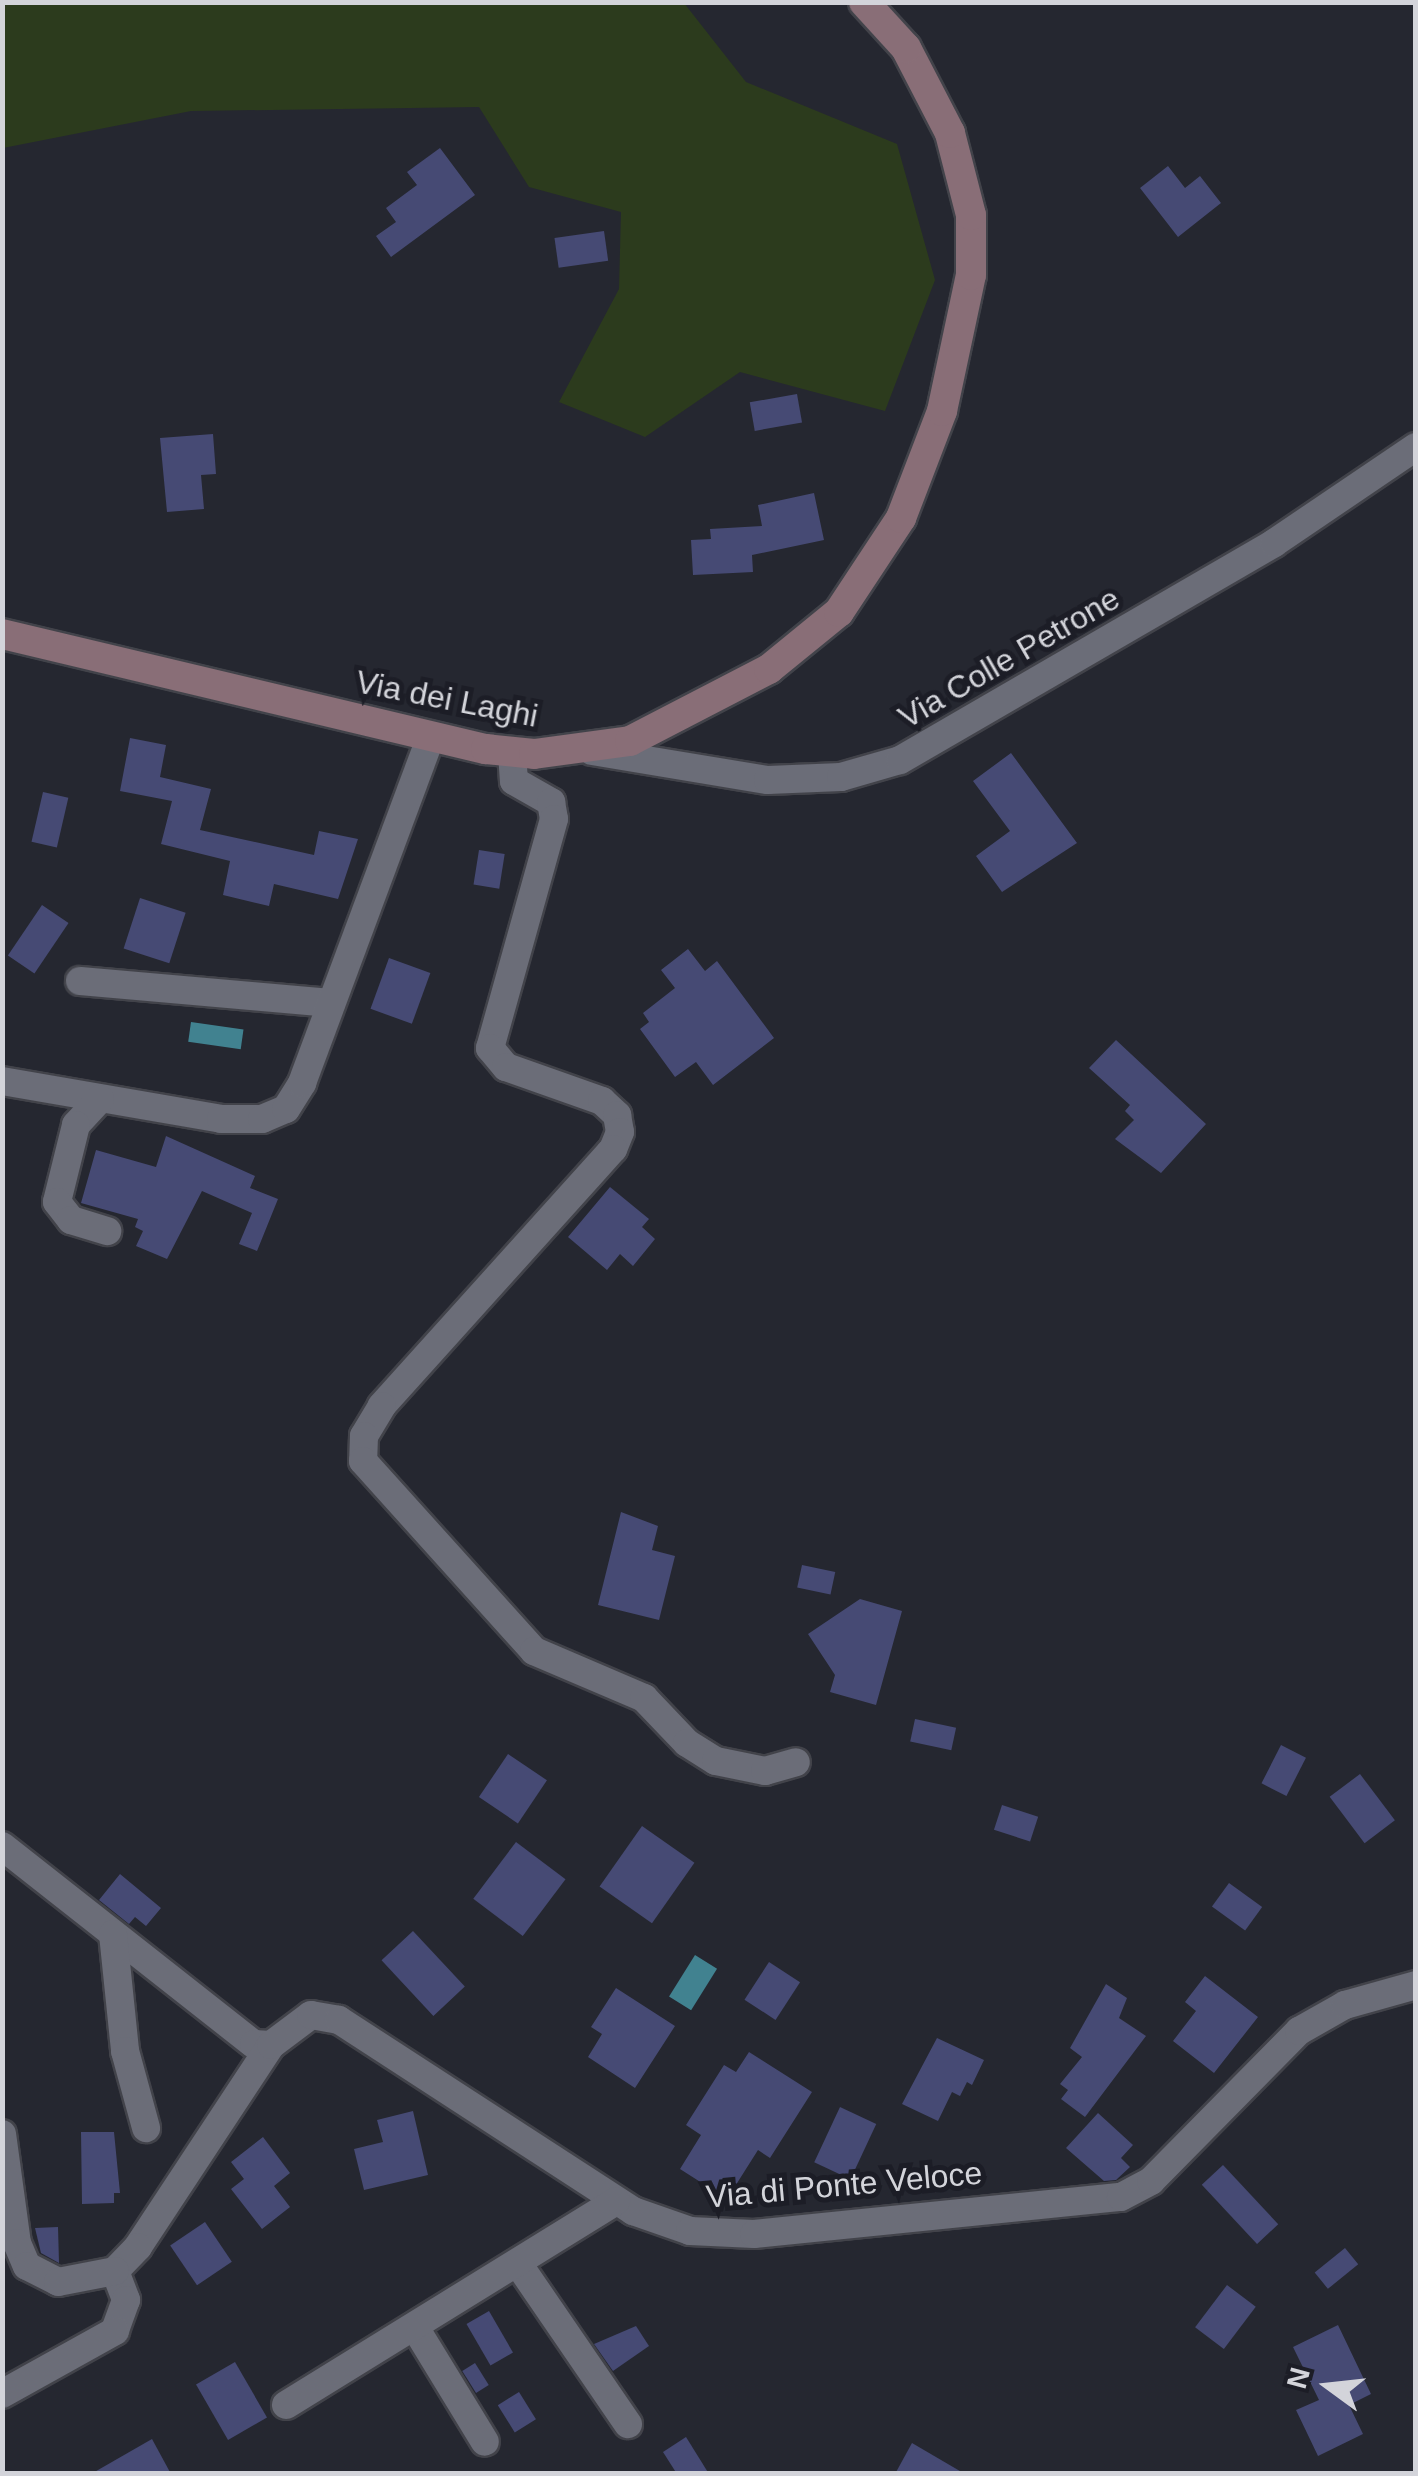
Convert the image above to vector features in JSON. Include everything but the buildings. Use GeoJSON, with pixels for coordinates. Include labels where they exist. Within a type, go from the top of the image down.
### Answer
{"type":"FeatureCollection","features":[{"type":"Feature","properties":{"kind":"main road","name":"Via dei Laghi"},"geometry":{"type":"LineString","coordinates":[[2,634],[512,753],[592,751],[630,741],[719,698],[823,627],[879,559],[931,444],[964,326],[971,215],[950,133],[930,87],[898,37],[864,2]]}},
{"type":"Feature","properties":{"kind":"street","name":"Via Colle Petrone"},"geometry":{"type":"LineString","coordinates":[[592,751],[768,780],[841,777],[900,760],[1274,543],[1416,447]]}},
{"type":"Feature","properties":{"kind":"street"},"geometry":{"type":"LineString","coordinates":[[2,1081],[221,1119],[278,1114],[299,1091],[431,736]]}},
{"type":"Feature","properties":{"kind":"street"},"geometry":{"type":"LineString","coordinates":[[512,753],[514,781],[551,802],[554,819],[490,1048],[506,1067],[602,1101],[617,1115],[620,1132],[613,1148],[382,1406],[364,1436],[363,1461],[534,1651],[644,1698],[687,1743],[716,1762],[765,1771],[796,1762]]}},
{"type":"Feature","properties":{"kind":"street"},"geometry":{"type":"LineString","coordinates":[[80,981],[332,1003]]}},
{"type":"Feature","properties":{"kind":"street"},"geometry":{"type":"LineString","coordinates":[[100,1099],[76,1125],[58,1202],[71,1220],[107,1231]]}},
{"type":"Feature","properties":{"kind":"street"},"geometry":{"type":"LineString","coordinates":[[2,1846],[260,2051]]}},
{"type":"Feature","properties":{"kind":"street"},"geometry":{"type":"LineString","coordinates":[[113,1934],[125,2050],[146,2128]]}},
{"type":"Feature","properties":{"kind":"street","name":"Via di Ponte Veloce"},"geometry":{"type":"LineString","coordinates":[[115,2271],[138,2247],[260,2051],[311,2015],[339,2020],[616,2201],[672,2228],[721,2234],[1108,2202],[1151,2181],[1299,2030],[1345,2005],[1416,1985]]}},
{"type":"Feature","properties":{"kind":"street"},"geometry":{"type":"LineString","coordinates":[[2,2134],[18,2243],[27,2266],[58,2282],[115,2271],[126,2300],[115,2331],[92,2350],[2,2394]]}},
{"type":"Feature","properties":{"kind":"street"},"geometry":{"type":"LineString","coordinates":[[286,2405],[416,2329],[616,2201]]}},
{"type":"Feature","properties":{"kind":"street"},"geometry":{"type":"LineString","coordinates":[[519,2265],[628,2424]]}},
{"type":"Feature","properties":{"kind":"street"},"geometry":{"type":"LineString","coordinates":[[416,2329],[485,2442]]}},
{"type":"Feature","properties":{"kind":"green space"},"geometry":{"type":"Polygon","coordinates":[[[3,2],[684,3],[746,82],[897,144],[935,280],[885,411],[740,372],[645,437],[559,402],[619,289],[621,212],[529,187],[479,107],[191,111],[3,148],[3,2]]]}},
{"type":"Feature","properties":{"kind":"water"},"geometry":{"type":"Polygon","coordinates":[[[191,1022],[243,1029],[241,1049],[188,1042],[191,1022]]]}},
{"type":"Feature","properties":{"kind":"water"},"geometry":{"type":"Polygon","coordinates":[[[695,1955],[717,1969],[691,2010],[669,1997],[695,1955]]]}}]}
